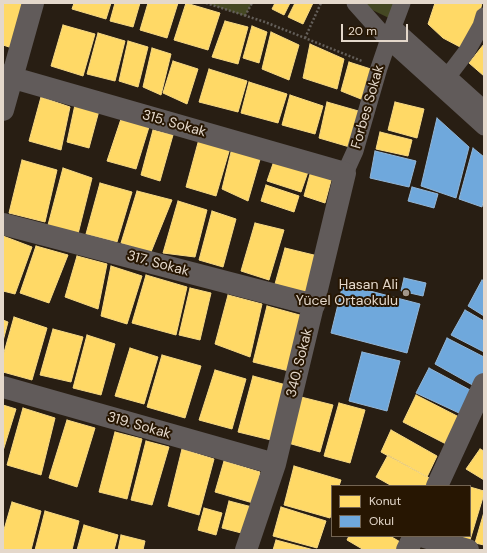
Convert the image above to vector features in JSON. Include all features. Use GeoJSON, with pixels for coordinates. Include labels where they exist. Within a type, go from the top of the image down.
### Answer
{"type":"FeatureCollection","features":[{"type":"Feature","properties":{"kind":"street"},"geometry":{"type":"LineString","coordinates":[[3,110],[8,76],[33,3]]}},
{"type":"Feature","properties":{"kind":"street","name":"Forbes Sokak"},"geometry":{"type":"LineString","coordinates":[[355,3],[391,33],[448,76],[484,109]]}},
{"type":"Feature","properties":{"kind":"street","name":"Forbes Sokak"},"geometry":{"type":"LineString","coordinates":[[345,173],[355,151],[379,68],[402,3]]}},
{"type":"Feature","properties":{"kind":"street"},"geometry":{"type":"LineString","coordinates":[[448,76],[467,51],[484,16]]}},
{"type":"Feature","properties":{"kind":"street","name":"Forbes Sokak"},"geometry":{"type":"LineString","coordinates":[[391,33],[484,127]]}},
{"type":"Feature","properties":{"kind":"street","name":"315. Sokak"},"geometry":{"type":"LineString","coordinates":[[8,76],[345,173]]}},
{"type":"Feature","properties":{"kind":"street","name":"340. Sokak"},"geometry":{"type":"LineString","coordinates":[[246,550],[275,464],[345,173]]}},
{"type":"Feature","properties":{"kind":"street","name":"317. Sokak"},"geometry":{"type":"LineString","coordinates":[[3,224],[314,304]]}},
{"type":"Feature","properties":{"kind":"street","name":"319. Sokak"},"geometry":{"type":"LineString","coordinates":[[3,387],[275,464]]}},
{"type":"Feature","properties":{"kind":"street"},"geometry":{"type":"LineString","coordinates":[[437,485],[482,393]]}},
{"type":"Feature","properties":{"kind":"street"},"geometry":{"type":"LineString","coordinates":[[407,550],[414,537]]}},
{"type":"Feature","properties":{"kind":"street"},"geometry":{"type":"LineString","coordinates":[[424,537],[468,550]]}},
{"type":"Feature","properties":{"kind":"path"},"geometry":{"type":"LineString","coordinates":[[206,3],[265,22],[379,68]]}},
{"type":"Feature","properties":{"kind":"path"},"geometry":{"type":"LineString","coordinates":[[245,16],[252,3]]}},
{"type":"Feature","properties":{"kind":"path"},"geometry":{"type":"LineString","coordinates":[[305,38],[321,3]]}},
{"type":"Feature","properties":{"kind":"green space"},"geometry":{"type":"Polygon","coordinates":[[[206,3],[252,3],[245,16],[206,3]]]}},
{"type":"Feature","properties":{"kind":"green space"},"geometry":{"type":"Polygon","coordinates":[[[363,3],[395,3],[391,19],[364,6],[363,3]]]}},
{"type":"Feature","properties":{"kind":"building: Konut"},"geometry":{"type":"Polygon","coordinates":[[[3,3],[25,4],[12,48],[3,45],[3,3]]]}},
{"type":"Feature","properties":{"kind":"building: Konut"},"geometry":{"type":"Polygon","coordinates":[[[74,3],[111,3],[106,19],[72,9],[74,3]]]}},
{"type":"Feature","properties":{"kind":"building: Konut"},"geometry":{"type":"Polygon","coordinates":[[[115,3],[140,3],[133,27],[110,21],[115,3]]]}},
{"type":"Feature","properties":{"kind":"building: Konut"},"geometry":{"type":"Polygon","coordinates":[[[148,3],[178,3],[167,38],[140,30],[148,3]]]}},
{"type":"Feature","properties":{"kind":"building: Konut"},"geometry":{"type":"Polygon","coordinates":[[[186,3],[220,13],[208,50],[174,40],[186,3]]]}},
{"type":"Feature","properties":{"kind":"building: Konut"},"geometry":{"type":"Polygon","coordinates":[[[275,3],[290,3],[284,15],[272,9],[275,3]]]}},
{"type":"Feature","properties":{"kind":"building: Konut"},"geometry":{"type":"Polygon","coordinates":[[[295,3],[313,3],[303,24],[288,17],[295,3]]]}},
{"type":"Feature","properties":{"kind":"building: Konut"},"geometry":{"type":"Polygon","coordinates":[[[435,3],[482,3],[478,20],[462,48],[443,38],[428,24],[435,3]]]}},
{"type":"Feature","properties":{"kind":"building: Konut"},"geometry":{"type":"Polygon","coordinates":[[[225,21],[248,27],[238,64],[212,57],[225,21]]]}},
{"type":"Feature","properties":{"kind":"building: Konut"},"geometry":{"type":"Polygon","coordinates":[[[63,25],[95,34],[83,76],[51,66],[63,25]]]}},
{"type":"Feature","properties":{"kind":"building: Konut"},"geometry":{"type":"Polygon","coordinates":[[[252,26],[267,32],[259,63],[243,58],[252,26]]]}},
{"type":"Feature","properties":{"kind":"building: Konut"},"geometry":{"type":"Polygon","coordinates":[[[271,32],[299,45],[289,80],[262,69],[271,32]]]}},
{"type":"Feature","properties":{"kind":"building: Konut"},"geometry":{"type":"Polygon","coordinates":[[[98,33],[125,41],[115,81],[87,74],[98,33]]]}},
{"type":"Feature","properties":{"kind":"building: Konut"},"geometry":{"type":"Polygon","coordinates":[[[128,41],[148,47],[138,87],[119,81],[128,41]]]}},
{"type":"Feature","properties":{"kind":"building: Konut"},"geometry":{"type":"Polygon","coordinates":[[[310,44],[344,59],[337,89],[303,78],[310,44]]]}},
{"type":"Feature","properties":{"kind":"building: Konut"},"geometry":{"type":"Polygon","coordinates":[[[484,44],[484,76],[469,63],[484,44]]]}},
{"type":"Feature","properties":{"kind":"building: Konut"},"geometry":{"type":"Polygon","coordinates":[[[152,48],[171,54],[161,95],[143,87],[152,48]]]}},
{"type":"Feature","properties":{"kind":"building: Konut"},"geometry":{"type":"Polygon","coordinates":[[[173,61],[198,69],[187,104],[163,93],[173,61]]]}},
{"type":"Feature","properties":{"kind":"building: Konut"},"geometry":{"type":"Polygon","coordinates":[[[349,62],[374,70],[366,101],[341,91],[349,62]]]}},
{"type":"Feature","properties":{"kind":"building: Konut"},"geometry":{"type":"Polygon","coordinates":[[[209,69],[247,81],[238,112],[199,102],[209,69]]]}},
{"type":"Feature","properties":{"kind":"building: Konut"},"geometry":{"type":"Polygon","coordinates":[[[249,82],[287,94],[278,123],[241,113],[249,82]]]}},
{"type":"Feature","properties":{"kind":"building: Konut"},"geometry":{"type":"Polygon","coordinates":[[[290,95],[323,106],[315,134],[282,125],[290,95]]]}},
{"type":"Feature","properties":{"kind":"building: Konut"},"geometry":{"type":"Polygon","coordinates":[[[41,97],[70,107],[61,150],[29,141],[41,97]]]}},
{"type":"Feature","properties":{"kind":"building: Konut"},"geometry":{"type":"Polygon","coordinates":[[[76,100],[100,107],[89,148],[67,142],[76,100]]]}},
{"type":"Feature","properties":{"kind":"building: Konut"},"geometry":{"type":"Polygon","coordinates":[[[327,102],[362,112],[353,148],[319,138],[327,102]]]}},
{"type":"Feature","properties":{"kind":"building: Konut"},"geometry":{"type":"Polygon","coordinates":[[[395,102],[424,109],[417,138],[388,130],[395,102]]]}},
{"type":"Feature","properties":{"kind":"building: Konut"},"geometry":{"type":"Polygon","coordinates":[[[121,119],[149,127],[136,169],[107,161],[121,119]]]}},
{"type":"Feature","properties":{"kind":"building: Konut"},"geometry":{"type":"Polygon","coordinates":[[[153,130],[173,135],[160,181],[141,175],[153,130]]]}},
{"type":"Feature","properties":{"kind":"building: Konut"},"geometry":{"type":"Polygon","coordinates":[[[380,132],[412,140],[408,156],[376,149],[380,132]]]}},
{"type":"Feature","properties":{"kind":"building: Konut"},"geometry":{"type":"Polygon","coordinates":[[[199,139],[230,148],[216,196],[186,187],[199,139]]]}},
{"type":"Feature","properties":{"kind":"building: Konut"},"geometry":{"type":"Polygon","coordinates":[[[232,148],[261,156],[248,201],[222,189],[232,148]]]}},
{"type":"Feature","properties":{"kind":"building: Konut"},"geometry":{"type":"Polygon","coordinates":[[[275,158],[309,169],[301,192],[267,181],[275,158]]]}},
{"type":"Feature","properties":{"kind":"building: Konut"},"geometry":{"type":"Polygon","coordinates":[[[22,160],[57,170],[45,222],[9,213],[22,160]]]}},
{"type":"Feature","properties":{"kind":"building: Konut"},"geometry":{"type":"Polygon","coordinates":[[[312,167],[333,173],[325,203],[304,196],[312,167]]]}},
{"type":"Feature","properties":{"kind":"building: Konut"},"geometry":{"type":"Polygon","coordinates":[[[63,168],[92,178],[78,234],[48,225],[63,168]]]}},
{"type":"Feature","properties":{"kind":"building: Konut"},"geometry":{"type":"Polygon","coordinates":[[[100,183],[132,192],[117,242],[86,234],[100,183]]]}},
{"type":"Feature","properties":{"kind":"building: Konut"},"geometry":{"type":"Polygon","coordinates":[[[266,185],[299,196],[294,212],[261,201],[266,185]]]}},
{"type":"Feature","properties":{"kind":"building: Konut"},"geometry":{"type":"Polygon","coordinates":[[[137,191],[172,200],[151,252],[121,243],[137,191]]]}},
{"type":"Feature","properties":{"kind":"building: Konut"},"geometry":{"type":"Polygon","coordinates":[[[178,201],[207,210],[195,257],[163,253],[178,201]]]}},
{"type":"Feature","properties":{"kind":"building: Konut"},"geometry":{"type":"Polygon","coordinates":[[[212,211],[236,219],[223,267],[199,260],[212,211]]]}},
{"type":"Feature","properties":{"kind":"building: Konut"},"geometry":{"type":"Polygon","coordinates":[[[255,223],[284,230],[269,280],[241,271],[255,223]]]}},
{"type":"Feature","properties":{"kind":"building: Konut"},"geometry":{"type":"Polygon","coordinates":[[[3,236],[32,247],[15,294],[3,291],[3,236]]]}},
{"type":"Feature","properties":{"kind":"building: Konut"},"geometry":{"type":"Polygon","coordinates":[[[36,246],[68,255],[49,303],[20,293],[36,246]]]}},
{"type":"Feature","properties":{"kind":"building: Konut"},"geometry":{"type":"Polygon","coordinates":[[[285,248],[318,256],[309,293],[275,284],[285,248]]]}},
{"type":"Feature","properties":{"kind":"building: Konut"},"geometry":{"type":"Polygon","coordinates":[[[77,256],[107,264],[98,309],[65,297],[77,256]]]}},
{"type":"Feature","properties":{"kind":"building: Konut"},"geometry":{"type":"Polygon","coordinates":[[[111,266],[142,276],[127,324],[101,316],[111,266]]]}},
{"type":"Feature","properties":{"kind":"building: Konut"},"geometry":{"type":"Polygon","coordinates":[[[146,275],[187,287],[176,335],[132,323],[146,275]]]}},
{"type":"Feature","properties":{"kind":"building: Konut"},"geometry":{"type":"Polygon","coordinates":[[[190,288],[211,293],[200,340],[179,335],[190,288]]]}},
{"type":"Feature","properties":{"kind":"building: Konut"},"geometry":{"type":"Polygon","coordinates":[[[228,295],[262,304],[250,357],[215,344],[228,295]]]}},
{"type":"Feature","properties":{"kind":"building: Konut"},"geometry":{"type":"Polygon","coordinates":[[[267,306],[307,317],[293,372],[253,362],[267,306]]]}},
{"type":"Feature","properties":{"kind":"building: Konut"},"geometry":{"type":"Polygon","coordinates":[[[14,317],[47,328],[32,380],[3,372],[3,356],[14,317]]]}},
{"type":"Feature","properties":{"kind":"building: Konut"},"geometry":{"type":"Polygon","coordinates":[[[3,320],[8,322],[3,341],[3,320]]]}},
{"type":"Feature","properties":{"kind":"building: Konut"},"geometry":{"type":"Polygon","coordinates":[[[53,329],[83,337],[71,382],[40,375],[53,329]]]}},
{"type":"Feature","properties":{"kind":"building: Konut"},"geometry":{"type":"Polygon","coordinates":[[[87,335],[115,344],[101,395],[73,388],[87,335]]]}},
{"type":"Feature","properties":{"kind":"building: Konut"},"geometry":{"type":"Polygon","coordinates":[[[130,348],[158,357],[144,404],[115,396],[130,348]]]}},
{"type":"Feature","properties":{"kind":"building: Konut"},"geometry":{"type":"Polygon","coordinates":[[[162,355],[201,366],[185,418],[147,407],[162,355]]]}},
{"type":"Feature","properties":{"kind":"building: Konut"},"geometry":{"type":"Polygon","coordinates":[[[215,370],[246,379],[232,429],[199,420],[215,370]]]}},
{"type":"Feature","properties":{"kind":"building: Konut"},"geometry":{"type":"Polygon","coordinates":[[[253,376],[290,386],[275,441],[238,432],[253,376]]]}},
{"type":"Feature","properties":{"kind":"building: Konut"},"geometry":{"type":"Polygon","coordinates":[[[416,395],[461,418],[448,445],[403,422],[416,395]]]}},
{"type":"Feature","properties":{"kind":"building: Konut"},"geometry":{"type":"Polygon","coordinates":[[[301,397],[333,405],[320,452],[288,443],[301,397]]]}},
{"type":"Feature","properties":{"kind":"building: Konut"},"geometry":{"type":"Polygon","coordinates":[[[339,403],[365,410],[350,463],[324,456],[339,403]]]}},
{"type":"Feature","properties":{"kind":"building: Konut"},"geometry":{"type":"Polygon","coordinates":[[[3,405],[16,409],[3,451],[3,405]]]}},
{"type":"Feature","properties":{"kind":"building: Konut"},"geometry":{"type":"Polygon","coordinates":[[[23,408],[55,418],[41,475],[7,465],[23,408]]]}},
{"type":"Feature","properties":{"kind":"building: Konut"},"geometry":{"type":"Polygon","coordinates":[[[67,420],[95,428],[77,487],[49,478],[67,420]]]}},
{"type":"Feature","properties":{"kind":"building: Konut"},"geometry":{"type":"Polygon","coordinates":[[[391,430],[437,456],[427,477],[381,452],[391,430]]]}},
{"type":"Feature","properties":{"kind":"building: Konut"},"geometry":{"type":"Polygon","coordinates":[[[115,432],[142,439],[127,499],[99,492],[115,432]]]}},
{"type":"Feature","properties":{"kind":"building: Konut"},"geometry":{"type":"Polygon","coordinates":[[[146,441],[169,447],[152,505],[131,500],[146,441]]]}},
{"type":"Feature","properties":{"kind":"building: Konut"},"geometry":{"type":"Polygon","coordinates":[[[182,449],[214,459],[199,515],[168,506],[182,449]]]}},
{"type":"Feature","properties":{"kind":"building: Konut"},"geometry":{"type":"Polygon","coordinates":[[[480,449],[484,451],[484,480],[466,469],[480,449]]]}},
{"type":"Feature","properties":{"kind":"building: Konut"},"geometry":{"type":"Polygon","coordinates":[[[388,455],[433,480],[430,485],[390,485],[376,477],[388,455]]]}},
{"type":"Feature","properties":{"kind":"building: Konut"},"geometry":{"type":"Polygon","coordinates":[[[224,461],[260,472],[253,503],[215,492],[224,461]]]}},
{"type":"Feature","properties":{"kind":"building: Konut"},"geometry":{"type":"Polygon","coordinates":[[[294,466],[341,480],[339,485],[331,485],[330,518],[284,505],[294,466]]]}},
{"type":"Feature","properties":{"kind":"building: Konut"},"geometry":{"type":"Polygon","coordinates":[[[471,487],[484,491],[471,537],[471,487]]]}},
{"type":"Feature","properties":{"kind":"building: Konut"},"geometry":{"type":"Polygon","coordinates":[[[229,501],[256,508],[249,535],[222,528],[229,501]]]}},
{"type":"Feature","properties":{"kind":"building: Konut"},"geometry":{"type":"Polygon","coordinates":[[[12,502],[41,511],[31,550],[3,550],[3,533],[12,502]]]}},
{"type":"Feature","properties":{"kind":"building: Konut"},"geometry":{"type":"Polygon","coordinates":[[[281,507],[326,521],[317,548],[273,536],[281,507]]]}},
{"type":"Feature","properties":{"kind":"building: Konut"},"geometry":{"type":"Polygon","coordinates":[[[204,508],[222,513],[216,535],[198,530],[204,508]]]}},
{"type":"Feature","properties":{"kind":"building: Konut"},"geometry":{"type":"Polygon","coordinates":[[[45,511],[79,521],[72,550],[35,550],[45,511]]]}},
{"type":"Feature","properties":{"kind":"building: Konut"},"geometry":{"type":"Polygon","coordinates":[[[484,512],[484,545],[475,543],[484,512]]]}},
{"type":"Feature","properties":{"kind":"building: Konut"},"geometry":{"type":"Polygon","coordinates":[[[84,525],[118,535],[114,550],[77,550],[84,525]]]}},
{"type":"Feature","properties":{"kind":"building: Konut"},"geometry":{"type":"Polygon","coordinates":[[[121,535],[145,541],[143,550],[118,550],[121,535]]]}},
{"type":"Feature","properties":{"kind":"building: Konut"},"geometry":{"type":"Polygon","coordinates":[[[348,537],[392,537],[402,543],[398,550],[364,550],[347,540],[348,537]]]}},
{"type":"Feature","properties":{"kind":"building: Konut"},"geometry":{"type":"Polygon","coordinates":[[[460,537],[471,537],[470,540],[460,537]]]}},
{"type":"Feature","properties":{"kind":"building: Konut"},"geometry":{"type":"Polygon","coordinates":[[[276,540],[314,550],[273,550],[276,540]]]}},
{"type":"Feature","properties":{"kind":"building: Okul"},"geometry":{"type":"Polygon","coordinates":[[[437,118],[469,147],[456,198],[421,186],[437,118]]]}},
{"type":"Feature","properties":{"kind":"building: Okul"},"geometry":{"type":"Polygon","coordinates":[[[473,148],[484,157],[484,197],[482,207],[459,199],[473,148]]]}},
{"type":"Feature","properties":{"kind":"building: Okul"},"geometry":{"type":"Polygon","coordinates":[[[375,151],[416,161],[409,187],[370,178],[375,151]]]}},
{"type":"Feature","properties":{"kind":"building: Okul"},"geometry":{"type":"Polygon","coordinates":[[[412,187],[438,194],[434,208],[408,201],[412,187]]]}},
{"type":"Feature","properties":{"kind":"building: Okul"},"geometry":{"type":"Polygon","coordinates":[[[404,278],[426,283],[423,296],[401,291],[404,278]]]}},
{"type":"Feature","properties":{"kind":"building: Okul"},"geometry":{"type":"Polygon","coordinates":[[[482,280],[484,281],[484,316],[468,306],[482,280]]]}},
{"type":"Feature","properties":{"kind":"building: Okul"},"geometry":{"type":"Polygon","coordinates":[[[343,284],[420,304],[407,353],[331,333],[343,284]]]}},
{"type":"Feature","properties":{"kind":"building: Okul"},"geometry":{"type":"Polygon","coordinates":[[[465,310],[484,321],[484,352],[451,335],[465,310]]]}},
{"type":"Feature","properties":{"kind":"building: Okul"},"geometry":{"type":"Polygon","coordinates":[[[447,338],[484,357],[484,372],[476,387],[435,364],[447,338]]]}},
{"type":"Feature","properties":{"kind":"building: Okul"},"geometry":{"type":"Polygon","coordinates":[[[362,352],[400,361],[387,411],[349,401],[362,352]]]}},
{"type":"Feature","properties":{"kind":"building: Okul"},"geometry":{"type":"Polygon","coordinates":[[[429,368],[472,391],[459,413],[416,393],[429,368]]]}},
{"type":"Feature","properties":{"kind":"place","name":"Hasan Ali Yücel Ortaokulu"},"geometry":{"type":"Point","coordinates":[406,293]}}]}
